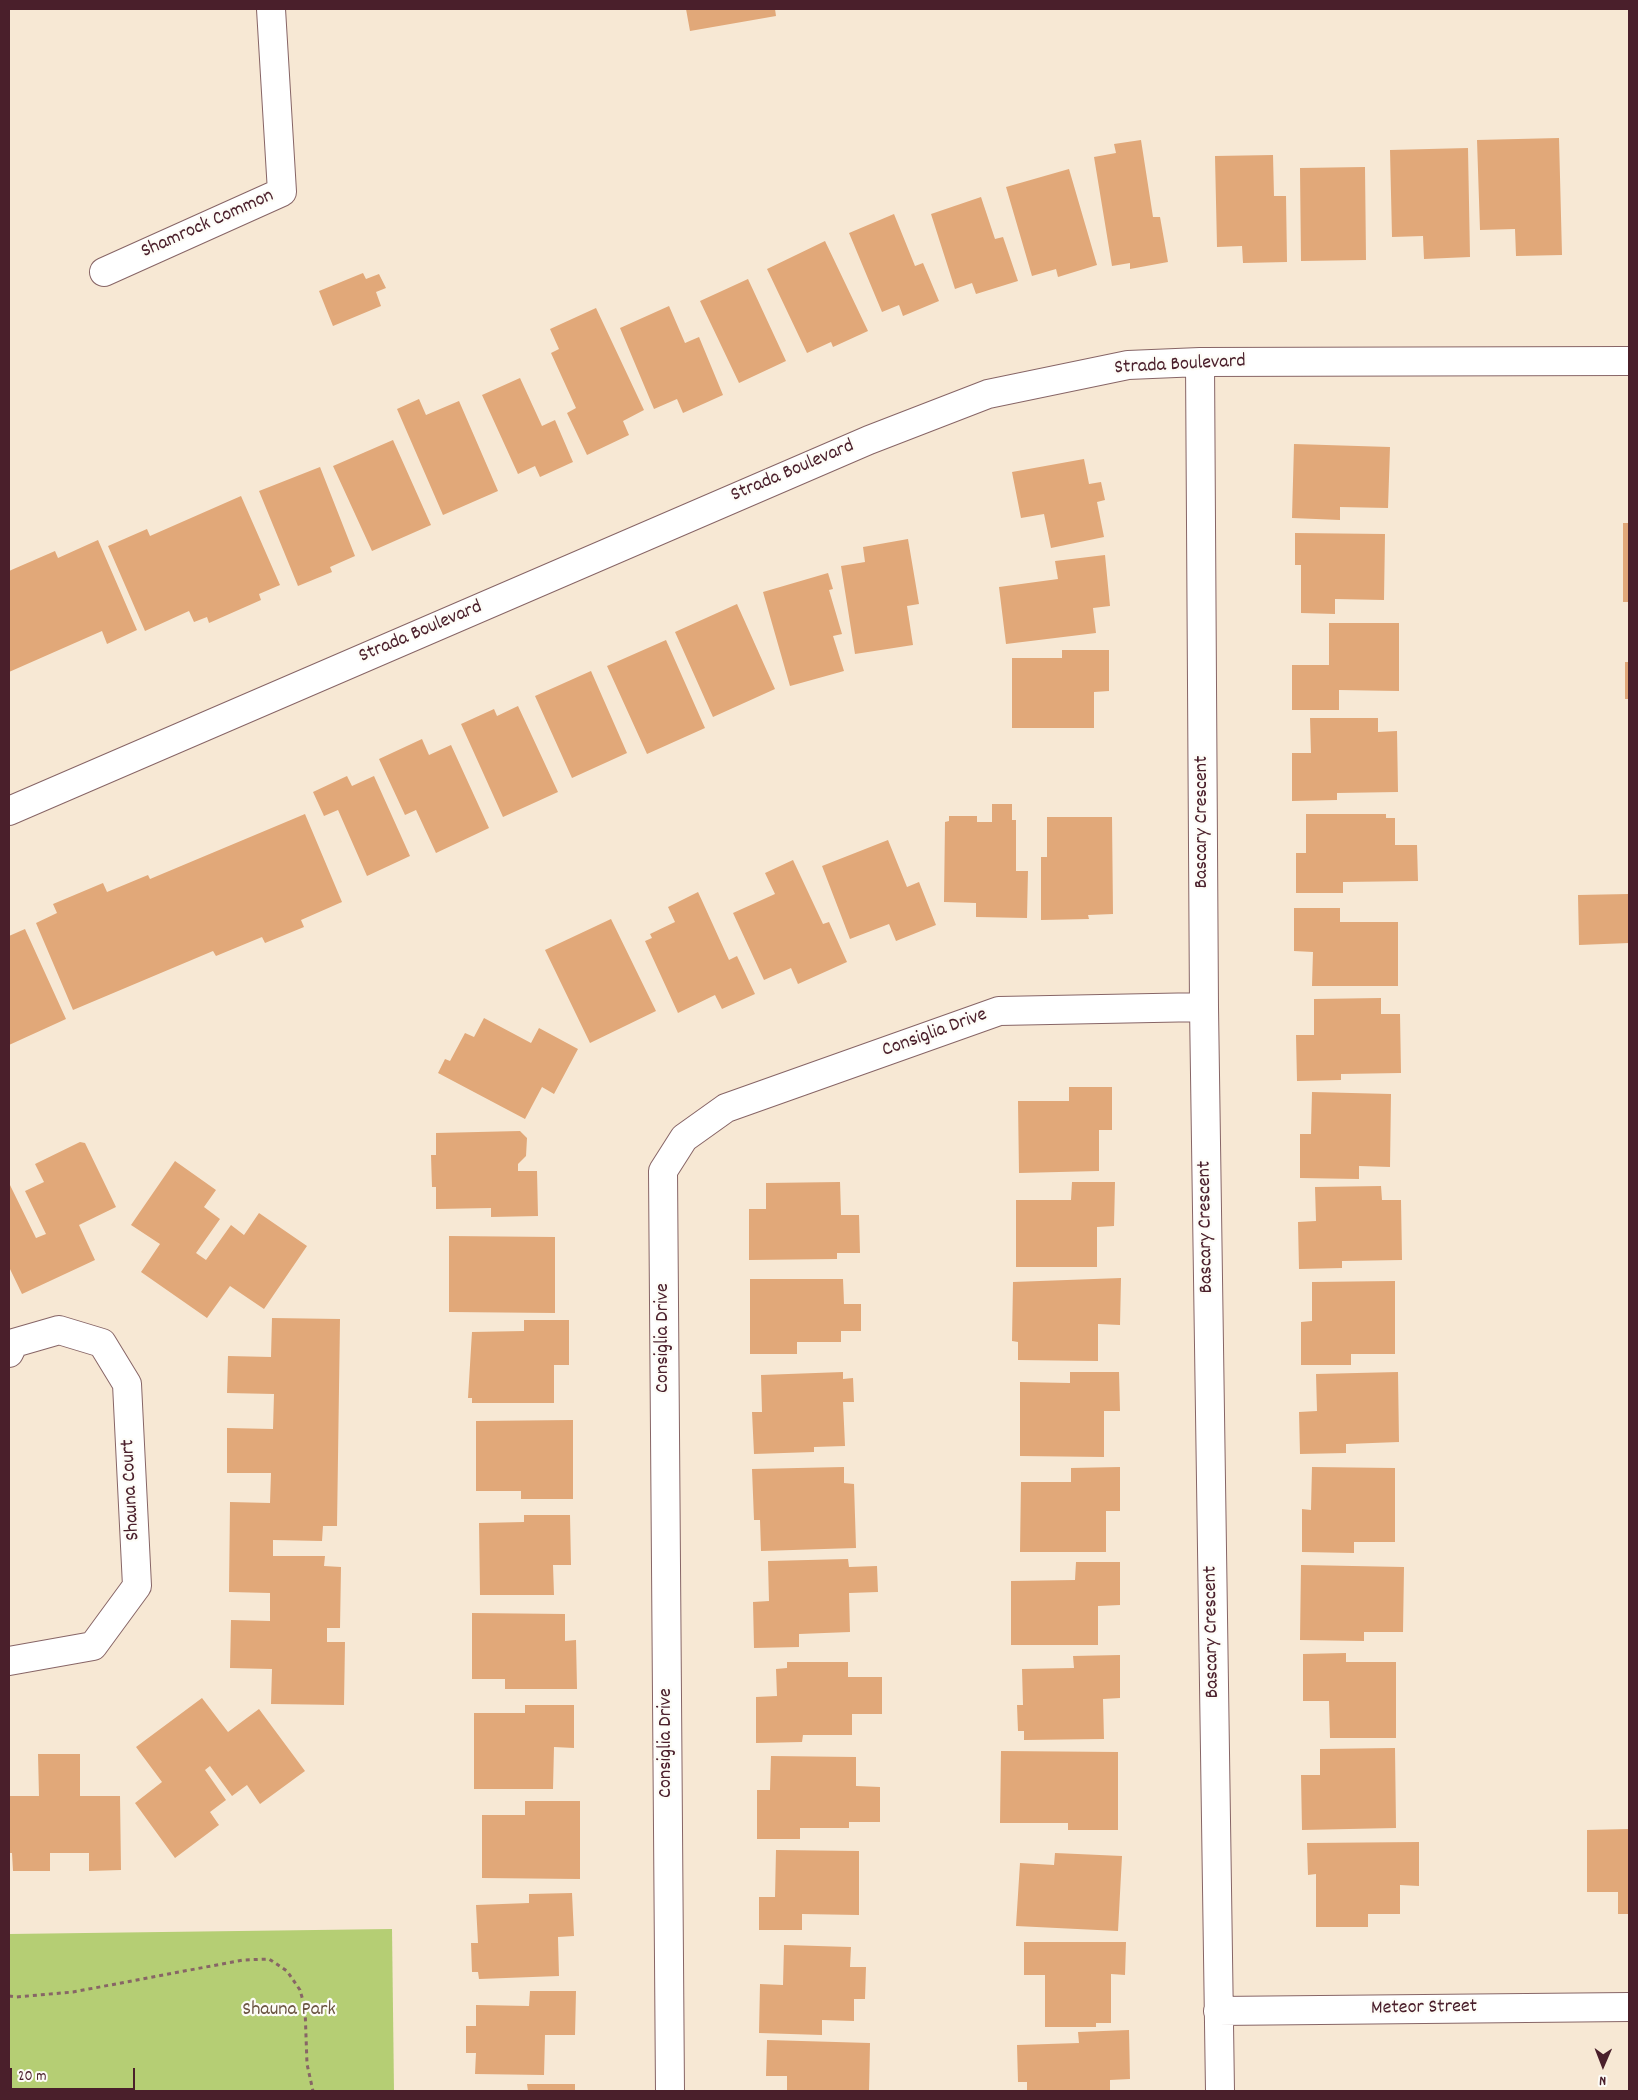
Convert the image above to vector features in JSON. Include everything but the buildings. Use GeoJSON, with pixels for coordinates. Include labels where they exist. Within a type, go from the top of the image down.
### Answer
{"type":"FeatureCollection","features":[{"type":"Feature","properties":{"kind":"street","name":"Shamrock Common"},"geometry":{"type":"LineString","coordinates":[[104,272],[282,192],[271,9]]}},
{"type":"Feature","properties":{"kind":"street","name":"Strada Boulevard"},"geometry":{"type":"LineString","coordinates":[[9,811],[878,436],[988,394],[1128,365],[1200,362],[1629,361]]}},
{"type":"Feature","properties":{"kind":"street","name":"Bascary Crescent"},"geometry":{"type":"LineString","coordinates":[[1200,362],[1204,1007],[1220,2091]]}},
{"type":"Feature","properties":{"kind":"street","name":"Consiglia Drive"},"geometry":{"type":"LineString","coordinates":[[670,2091],[663,1171],[684,1138],[726,1108],[999,1011],[1204,1007]]}},
{"type":"Feature","properties":{"kind":"street","name":"Shauna Court"},"geometry":{"type":"LineString","coordinates":[[9,1353],[14,1343],[59,1330],[102,1343],[127,1384],[137,1586],[93,1646],[9,1661]]}},
{"type":"Feature","properties":{"kind":"street","name":"Meteor Street"},"geometry":{"type":"LineString","coordinates":[[1218,2011],[1629,2007]]}},
{"type":"Feature","properties":{"kind":"path"},"geometry":{"type":"LineString","coordinates":[[9,1996],[73,1992],[243,1960],[269,1959],[287,1971],[300,1990],[304,2008],[307,2064],[313,2091]]}},
{"type":"Feature","properties":{"kind":"green space","name":"Shauna Park"},"geometry":{"type":"Polygon","coordinates":[[[392,1929],[394,2091],[9,2091],[9,1934],[392,1929]]]}}]}
